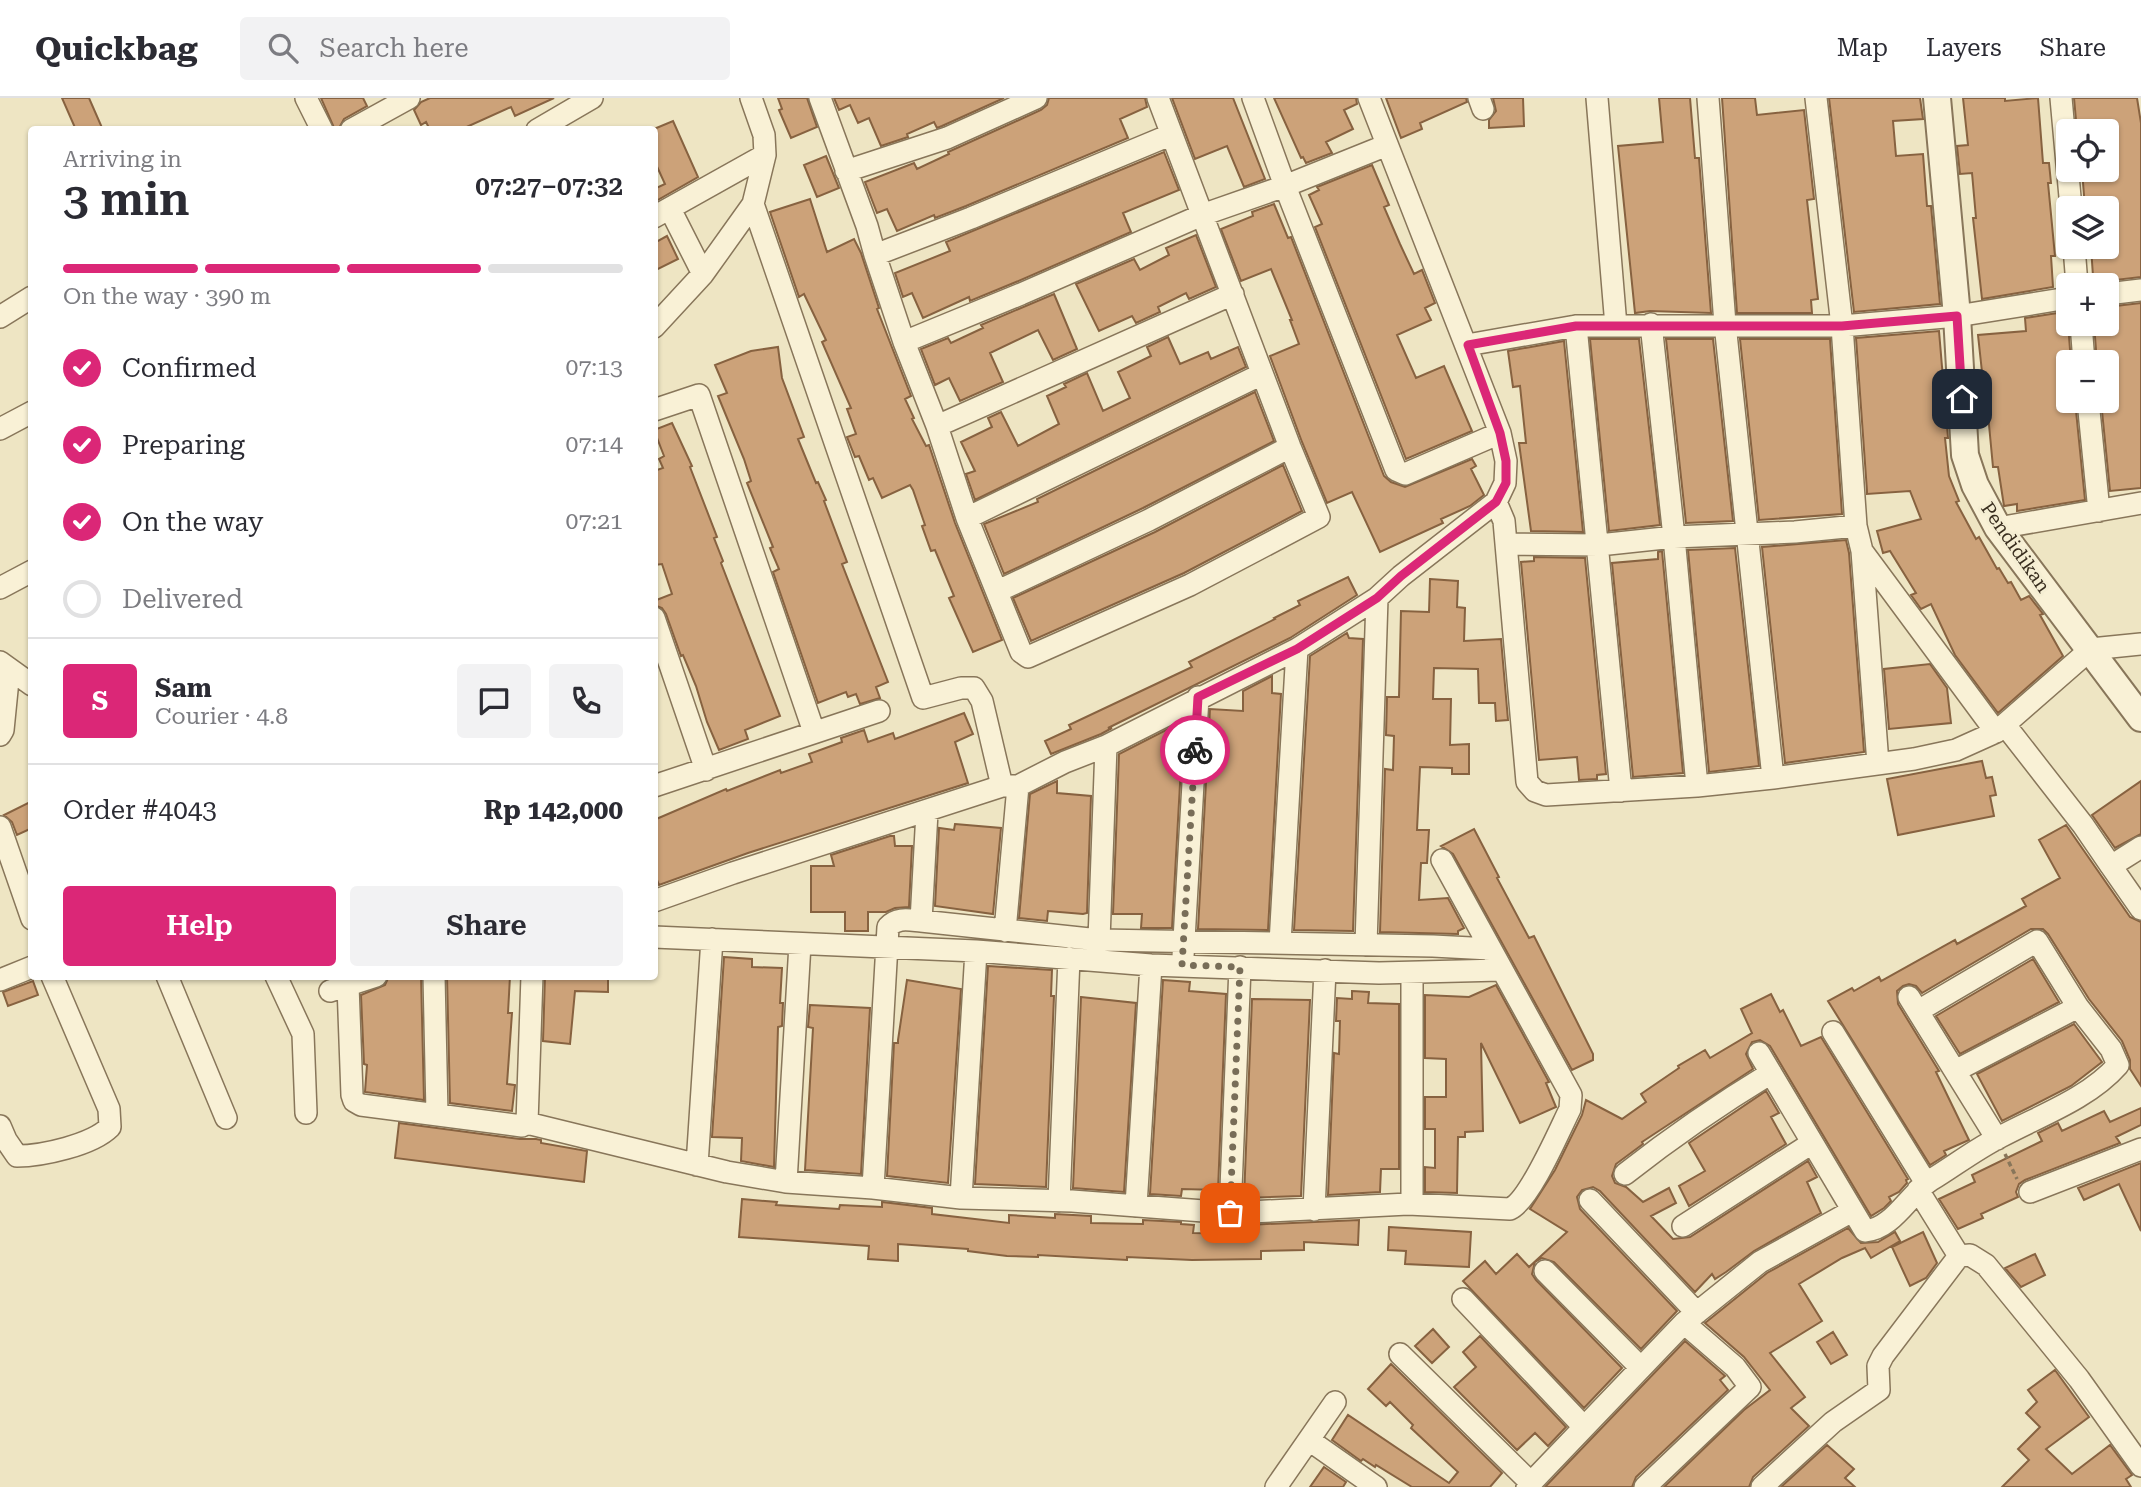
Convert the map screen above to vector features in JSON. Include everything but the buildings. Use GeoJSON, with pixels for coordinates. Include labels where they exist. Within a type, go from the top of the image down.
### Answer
{"type":"FeatureCollection","features":[{"type":"Feature","properties":{"kind":"street"},"geometry":{"type":"LineString","coordinates":[[306,98],[320,126]]}},
{"type":"Feature","properties":{"kind":"street"},"geometry":{"type":"LineString","coordinates":[[358,126],[409,98]]}},
{"type":"Feature","properties":{"kind":"street"},"geometry":{"type":"LineString","coordinates":[[544,126],[592,98]]}},
{"type":"Feature","properties":{"kind":"street"},"geometry":{"type":"LineString","coordinates":[[658,323],[703,274],[753,204],[765,155],[764,135],[751,98]]}},
{"type":"Feature","properties":{"kind":"street"},"geometry":{"type":"LineString","coordinates":[[820,98],[967,518],[1021,653],[1028,657],[1190,585],[1319,517],[1158,98]]}},
{"type":"Feature","properties":{"kind":"street"},"geometry":{"type":"LineString","coordinates":[[846,172],[947,138],[1036,98]]}},
{"type":"Feature","properties":{"kind":"street"},"geometry":{"type":"LineString","coordinates":[[1254,98],[1285,186],[1396,470],[1405,474],[1500,433]]}},
{"type":"Feature","properties":{"kind":"street"},"geometry":{"type":"LineString","coordinates":[[658,900],[733,873],[1010,786],[1106,746],[1297,649],[1377,598],[1496,502],[1506,483],[1506,461],[1500,433],[1468,345],[1369,98]]}},
{"type":"Feature","properties":{"kind":"street"},"geometry":{"type":"LineString","coordinates":[[1597,98],[1616,326]]}},
{"type":"Feature","properties":{"kind":"street"},"geometry":{"type":"LineString","coordinates":[[1708,98],[1726,324],[1773,778]]}},
{"type":"Feature","properties":{"kind":"street"},"geometry":{"type":"LineString","coordinates":[[1816,98],[1842,326],[1856,526],[1862,551],[1878,764]]}},
{"type":"Feature","properties":{"kind":"street","name":"Pendidikan"},"geometry":{"type":"LineString","coordinates":[[1937,98],[1957,316],[1965,455],[1975,485],[1998,528],[2141,718]]}},
{"type":"Feature","properties":{"kind":"street"},"geometry":{"type":"LineString","coordinates":[[2062,98],[2070,196]]}},
{"type":"Feature","properties":{"kind":"street"},"geometry":{"type":"LineString","coordinates":[[875,255],[1170,135]]}},
{"type":"Feature","properties":{"kind":"street"},"geometry":{"type":"LineString","coordinates":[[904,342],[1202,215],[1285,186],[1387,145]]}},
{"type":"Feature","properties":{"kind":"street"},"geometry":{"type":"LineString","coordinates":[[703,274],[662,213],[765,155]]}},
{"type":"Feature","properties":{"kind":"street"},"geometry":{"type":"LineString","coordinates":[[753,204],[923,698],[961,688],[974,688],[982,701],[1010,786],[1005,931]]}},
{"type":"Feature","properties":{"kind":"street"},"geometry":{"type":"LineString","coordinates":[[2119,293],[2141,290]]}},
{"type":"Feature","properties":{"kind":"street"},"geometry":{"type":"LineString","coordinates":[[937,426],[1233,294]]}},
{"type":"Feature","properties":{"kind":"street"},"geometry":{"type":"LineString","coordinates":[[0,317],[28,300]]}},
{"type":"Feature","properties":{"kind":"street"},"geometry":{"type":"LineString","coordinates":[[1468,345],[1576,326],[1842,326],[1957,316],[2056,300]]}},
{"type":"Feature","properties":{"kind":"street"},"geometry":{"type":"LineString","coordinates":[[1651,324],[1697,786]]}},
{"type":"Feature","properties":{"kind":"street"},"geometry":{"type":"LineString","coordinates":[[1576,326],[1621,791]]}},
{"type":"Feature","properties":{"kind":"street"},"geometry":{"type":"LineString","coordinates":[[967,518],[1262,374]]}},
{"type":"Feature","properties":{"kind":"street"},"geometry":{"type":"LineString","coordinates":[[658,409],[699,394],[814,732]]}},
{"type":"Feature","properties":{"kind":"street"},"geometry":{"type":"LineString","coordinates":[[2089,413],[2099,511]]}},
{"type":"Feature","properties":{"kind":"street"},"geometry":{"type":"LineString","coordinates":[[0,429],[28,414]]}},
{"type":"Feature","properties":{"kind":"street"},"geometry":{"type":"LineString","coordinates":[[998,592],[1149,520],[1290,447]]}},
{"type":"Feature","properties":{"kind":"street"},"geometry":{"type":"LineString","coordinates":[[1496,502],[1504,521],[1527,782],[1535,791],[1546,795],[1697,786],[1773,778],[1956,750],[2000,729],[2091,649],[2141,644]]}},
{"type":"Feature","properties":{"kind":"street"},"geometry":{"type":"LineString","coordinates":[[1998,528],[2141,503]]}},
{"type":"Feature","properties":{"kind":"street"},"geometry":{"type":"LineString","coordinates":[[1506,544],[1599,545],[1674,537],[1795,532],[1856,526]]}},
{"type":"Feature","properties":{"kind":"street"},"geometry":{"type":"LineString","coordinates":[[1862,551],[2000,729],[2083,825],[2141,909]]}},
{"type":"Feature","properties":{"kind":"street"},"geometry":{"type":"LineString","coordinates":[[0,588],[28,573]]}},
{"type":"Feature","properties":{"kind":"street"},"geometry":{"type":"LineString","coordinates":[[1366,945],[1377,598]]}},
{"type":"Feature","properties":{"kind":"street"},"geometry":{"type":"LineString","coordinates":[[658,630],[706,770]]}},
{"type":"Feature","properties":{"kind":"street"},"geometry":{"type":"LineString","coordinates":[[1280,943],[1297,649]]}},
{"type":"Feature","properties":{"kind":"street"},"geometry":{"type":"LineString","coordinates":[[4,666],[28,682]]}},
{"type":"Feature","properties":{"kind":"street"},"geometry":{"type":"LineString","coordinates":[[0,735],[3,730],[4,666]]}},
{"type":"Feature","properties":{"kind":"street"},"geometry":{"type":"LineString","coordinates":[[1182,965],[1198,697]]}},
{"type":"Feature","properties":{"kind":"street"},"geometry":{"type":"LineString","coordinates":[[658,785],[879,711]]}},
{"type":"Feature","properties":{"kind":"street"},"geometry":{"type":"LineString","coordinates":[[1099,940],[1106,746]]}},
{"type":"Feature","properties":{"kind":"street"},"geometry":{"type":"LineString","coordinates":[[921,921],[927,812]]}},
{"type":"Feature","properties":{"kind":"street"},"geometry":{"type":"LineString","coordinates":[[0,827],[28,908]]}},
{"type":"Feature","properties":{"kind":"street"},"geometry":{"type":"LineString","coordinates":[[2111,866],[2141,847]]}},
{"type":"Feature","properties":{"kind":"street"},"geometry":{"type":"LineString","coordinates":[[364,980],[339,988],[354,1101],[361,1105],[522,1126],[527,1123],[697,1165],[786,1182],[961,1198],[1059,1201],[1230,1213],[1408,1204],[1514,1207],[1528,1190],[1570,1109],[1571,1096],[1442,860]]}},
{"type":"Feature","properties":{"kind":"street"},"geometry":{"type":"LineString","coordinates":[[873,1188],[888,926],[893,922],[921,921],[1099,940],[1490,949]]}},
{"type":"Feature","properties":{"kind":"street"},"geometry":{"type":"LineString","coordinates":[[658,937],[976,951],[1151,965],[1412,973],[1501,970]]}},
{"type":"Feature","properties":{"kind":"street"},"geometry":{"type":"LineString","coordinates":[[697,1165],[712,939]]}},
{"type":"Feature","properties":{"kind":"street"},"geometry":{"type":"LineString","coordinates":[[1759,1053],[1861,1228],[1870,1231],[1888,1221],[1922,1187],[1997,1139],[2062,1106],[2107,1078],[2118,1065],[2110,1049],[2078,1007],[2037,942],[1913,1004],[1997,1139]]}},
{"type":"Feature","properties":{"kind":"street"},"geometry":{"type":"LineString","coordinates":[[786,1182],[800,944]]}},
{"type":"Feature","properties":{"kind":"street"},"geometry":{"type":"LineString","coordinates":[[961,1198],[976,951]]}},
{"type":"Feature","properties":{"kind":"street"},"geometry":{"type":"LineString","coordinates":[[1059,1201],[1069,958]]}},
{"type":"Feature","properties":{"kind":"street"},"geometry":{"type":"LineString","coordinates":[[1136,1206],[1151,965]]}},
{"type":"Feature","properties":{"kind":"street"},"geometry":{"type":"LineString","coordinates":[[1230,1213],[1240,967]]}},
{"type":"Feature","properties":{"kind":"street"},"geometry":{"type":"LineString","coordinates":[[0,980],[28,969]]}},
{"type":"Feature","properties":{"kind":"street"},"geometry":{"type":"LineString","coordinates":[[1314,1210],[1325,970]]}},
{"type":"Feature","properties":{"kind":"street"},"geometry":{"type":"LineString","coordinates":[[1408,1204],[1412,1199],[1412,973]]}},
{"type":"Feature","properties":{"kind":"street"},"geometry":{"type":"LineString","coordinates":[[0,1126],[17,1156],[35,1156],[101,1136],[110,1127],[108,1109],[54,980]]}},
{"type":"Feature","properties":{"kind":"street"},"geometry":{"type":"LineString","coordinates":[[169,980],[226,1118]]}},
{"type":"Feature","properties":{"kind":"street"},"geometry":{"type":"LineString","coordinates":[[278,980],[303,1034],[306,1113]]}},
{"type":"Feature","properties":{"kind":"street"},"geometry":{"type":"LineString","coordinates":[[434,980],[437,1113]]}},
{"type":"Feature","properties":{"kind":"street"},"geometry":{"type":"LineString","coordinates":[[527,1123],[532,980]]}},
{"type":"Feature","properties":{"kind":"street"},"geometry":{"type":"LineString","coordinates":[[1955,1071],[2078,1007]]}},
{"type":"Feature","properties":{"kind":"street"},"geometry":{"type":"LineString","coordinates":[[1833,1032],[1959,1256]]}},
{"type":"Feature","properties":{"kind":"street"},"geometry":{"type":"LineString","coordinates":[[1625,1174],[1679,1132],[1771,1073]]}},
{"type":"Feature","properties":{"kind":"street"},"geometry":{"type":"LineString","coordinates":[[1683,1226],[1812,1143]]}},
{"type":"Feature","properties":{"kind":"street"},"geometry":{"type":"LineString","coordinates":[[2030,1192],[2141,1149]]}},
{"type":"Feature","properties":{"kind":"street"},"geometry":{"type":"LineString","coordinates":[[1590,1200],[1750,1387],[1645,1487]]}},
{"type":"Feature","properties":{"kind":"street"},"geometry":{"type":"LineString","coordinates":[[1400,1354],[1529,1485],[1691,1318],[1760,1262],[1852,1211]]}},
{"type":"Feature","properties":{"kind":"street"},"geometry":{"type":"LineString","coordinates":[[1763,1487],[1833,1422],[1879,1390],[1878,1366],[1883,1356],[1959,1256],[1970,1255],[1986,1265],[2079,1379],[2141,1466]]}},
{"type":"Feature","properties":{"kind":"street"},"geometry":{"type":"LineString","coordinates":[[1545,1271],[1641,1367]]}},
{"type":"Feature","properties":{"kind":"street"},"geometry":{"type":"LineString","coordinates":[[1463,1299],[1584,1427]]}},
{"type":"Feature","properties":{"kind":"street"},"geometry":{"type":"LineString","coordinates":[[1276,1487],[1335,1402]]}},
{"type":"Feature","properties":{"kind":"street"},"geometry":{"type":"LineString","coordinates":[[1309,1440],[1377,1487]]}},
{"type":"Feature","properties":{"kind":"path"},"geometry":{"type":"LineString","coordinates":[[1997,1139],[2024,1190],[2030,1192]]}},
{"type":"Feature","properties":{"kind":"way so far"},"geometry":{"type":"LineString","coordinates":[[1195,750],[1182,965],[1240,967],[1230,1213]]}},
{"type":"Feature","properties":{"kind":"route"},"geometry":{"type":"LineString","coordinates":[[1195,750],[1198,697],[1297,649],[1377,598],[1496,502],[1506,483],[1506,461],[1500,433],[1468,345],[1576,326],[1842,326],[1957,316],[1962,399]]}}]}
